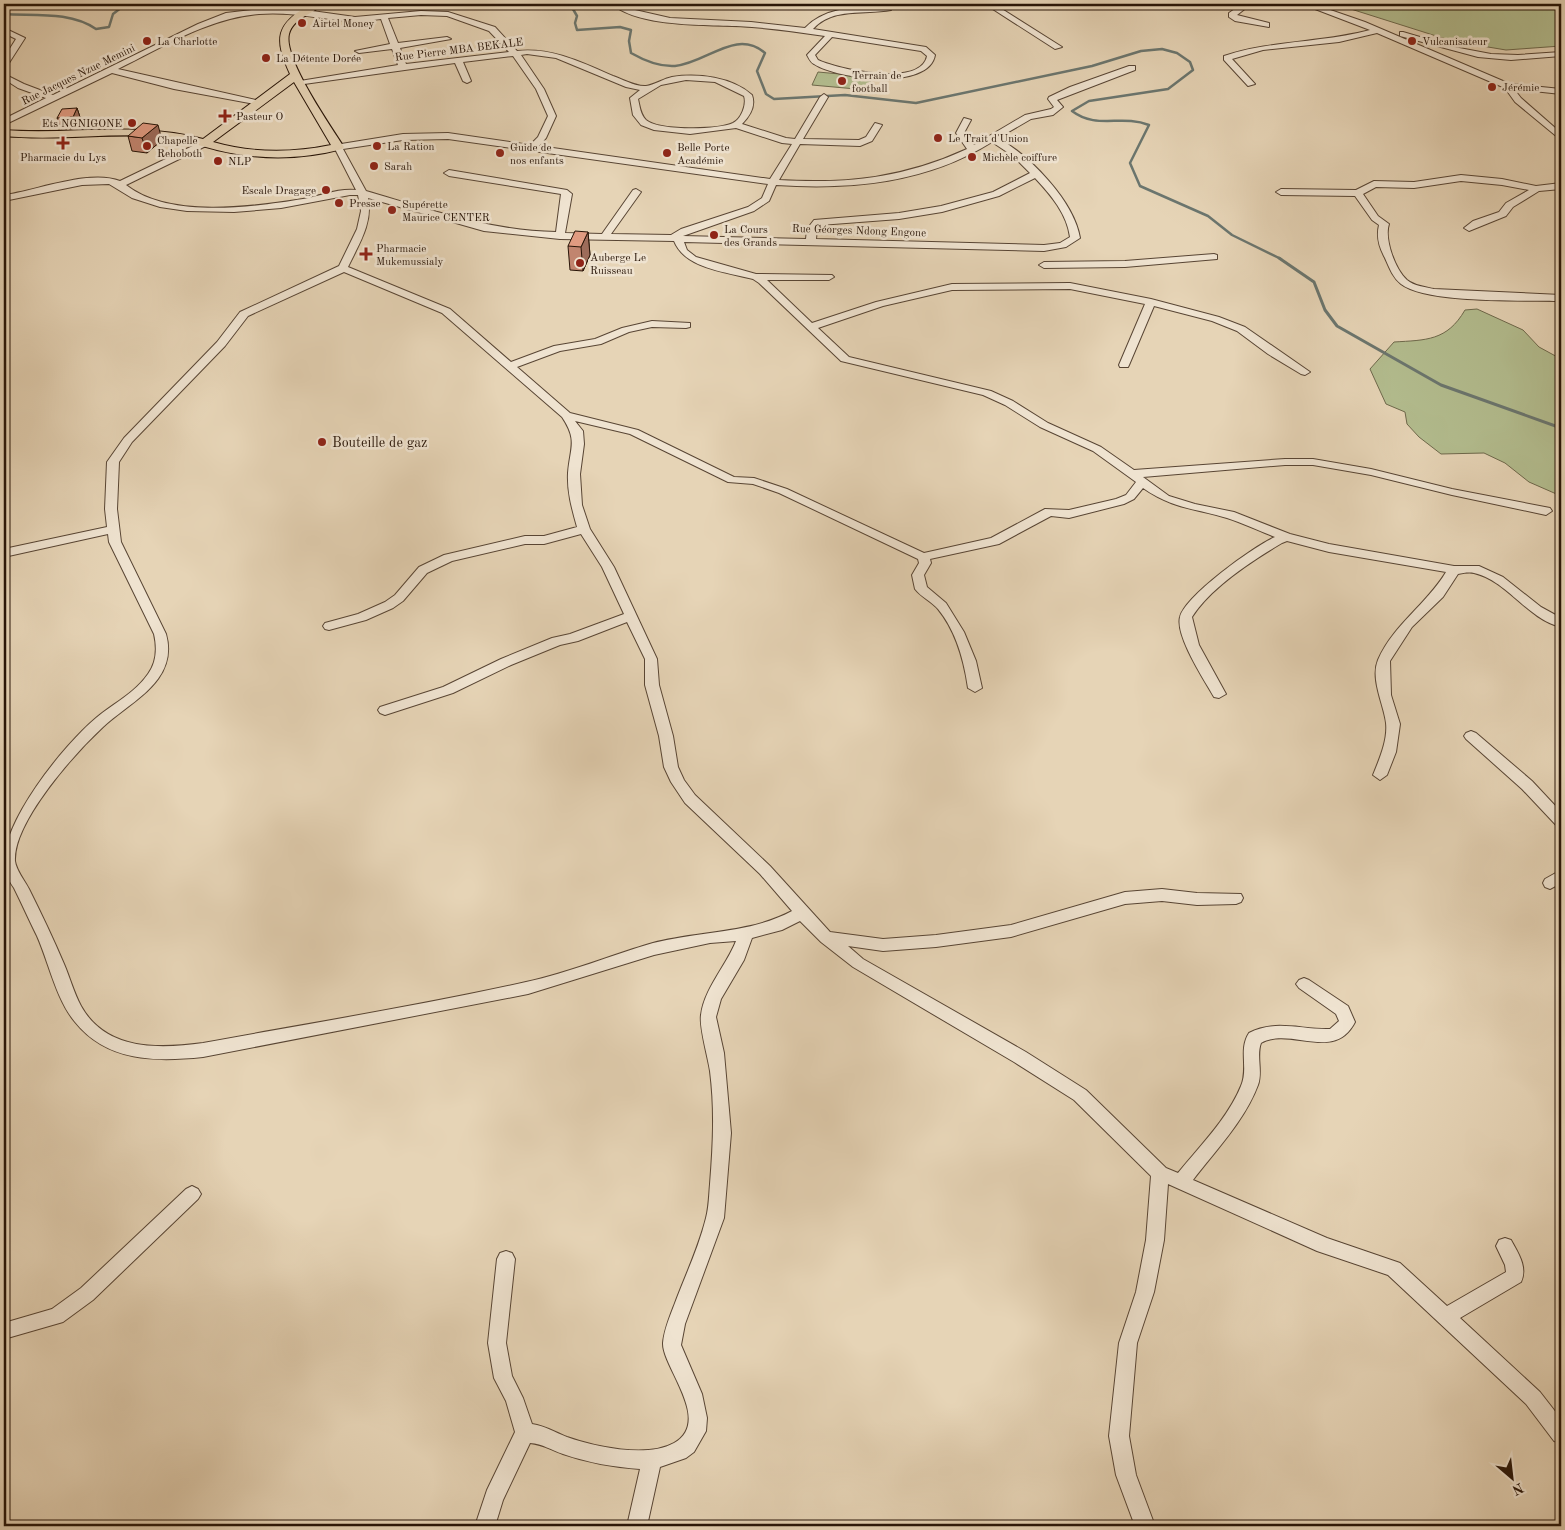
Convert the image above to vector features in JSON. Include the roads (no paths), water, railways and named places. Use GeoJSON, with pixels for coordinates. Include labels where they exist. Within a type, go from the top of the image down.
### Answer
{"type":"FeatureCollection","features":[{"type":"Feature","properties":{"kind":"main road"},"geometry":{"type":"LineString","coordinates":[[4,133],[63,135],[150,132],[180,136],[247,152],[276,154],[338,147],[298,79],[283,46],[283,36],[294,19],[318,4]]}},
{"type":"Feature","properties":{"kind":"main road"},"geometry":{"type":"LineString","coordinates":[[205,143],[257,103],[298,79]]}},
{"type":"Feature","properties":{"kind":"street"},"geometry":{"type":"LineString","coordinates":[[616,4],[629,11],[662,17],[713,23],[768,25],[923,49],[931,55],[930,60],[919,70],[901,76],[831,68],[815,62],[811,55],[830,35]]}},
{"type":"Feature","properties":{"kind":"street"},"geometry":{"type":"LineString","coordinates":[[989,4],[1058,47]]}},
{"type":"Feature","properties":{"kind":"street"},"geometry":{"type":"LineString","coordinates":[[1247,4],[1232,15],[1238,19],[1266,25]]}},
{"type":"Feature","properties":{"kind":"street"},"geometry":{"type":"LineString","coordinates":[[1306,4],[1376,30],[1508,86],[1561,91]]}},
{"type":"Feature","properties":{"kind":"street"},"geometry":{"type":"LineString","coordinates":[[1312,4],[1441,47],[1504,57],[1561,54]]}},
{"type":"Feature","properties":{"kind":"street"},"geometry":{"type":"LineString","coordinates":[[807,31],[814,22],[824,16],[888,8]]}},
{"type":"Feature","properties":{"kind":"street","name":"Rue Jacques Nzue Memini"},"geometry":{"type":"LineString","coordinates":[[4,122],[200,26],[229,16],[261,11],[305,12],[354,19],[421,13],[448,14],[492,29],[515,53],[540,89],[552,116],[542,138],[533,147]]}},
{"type":"Feature","properties":{"kind":"street"},"geometry":{"type":"LineString","coordinates":[[384,17],[403,67]]}},
{"type":"Feature","properties":{"kind":"street"},"geometry":{"type":"LineString","coordinates":[[4,30],[21,38],[4,64],[4,76],[21,86],[54,98]]}},
{"type":"Feature","properties":{"kind":"street"},"geometry":{"type":"LineString","coordinates":[[1251,84],[1227,58],[1269,48],[1339,40],[1376,30]]}},
{"type":"Feature","properties":{"kind":"street"},"geometry":{"type":"LineString","coordinates":[[360,51],[446,39]]}},
{"type":"Feature","properties":{"kind":"street","name":"Rue Pierre MBA BEKALE"},"geometry":{"type":"LineString","coordinates":[[298,79],[515,53],[547,53],[629,84],[645,88]]}},
{"type":"Feature","properties":{"kind":"street"},"geometry":{"type":"LineString","coordinates":[[458,60],[466,81]]}},
{"type":"Feature","properties":{"kind":"street"},"geometry":{"type":"LineString","coordinates":[[802,913],[776,926],[746,934],[710,938],[654,949],[528,988],[202,1050],[158,1054],[141,1053],[114,1045],[96,1034],[79,1016],[45,938],[6,864],[13,835],[63,760],[100,722],[142,690],[159,668],[163,648],[160,634],[144,599],[120,556],[112,530],[112,470],[116,456],[128,440],[221,344],[244,314],[269,300],[329,276],[343,268],[366,217],[365,201],[338,147],[403,137],[435,135],[533,147],[773,182],[820,186],[882,181],[936,166],[973,150],[1030,116],[1049,114],[1059,107],[1052,99],[1073,89],[1132,68]]}},
{"type":"Feature","properties":{"kind":"street"},"geometry":{"type":"LineString","coordinates":[[111,70],[193,91],[257,103]]}},
{"type":"Feature","properties":{"kind":"street"},"geometry":{"type":"LineString","coordinates":[[736,125],[745,116],[750,102],[748,95],[729,84],[717,80],[686,78],[671,80],[645,88],[634,98],[633,109],[639,120],[658,129],[685,132],[736,125],[772,138],[796,143],[866,142],[878,125]]}},
{"type":"Feature","properties":{"kind":"street"},"geometry":{"type":"LineString","coordinates":[[1508,86],[1514,97],[1538,117],[1546,127],[1561,137]]}},
{"type":"Feature","properties":{"kind":"street"},"geometry":{"type":"LineString","coordinates":[[824,97],[773,182],[766,199],[751,209],[684,231],[676,238],[683,251],[693,259],[756,277],[829,277]]}},
{"type":"Feature","properties":{"kind":"street"},"geometry":{"type":"LineString","coordinates":[[1538,117],[1561,125]]}},
{"type":"Feature","properties":{"kind":"street"},"geometry":{"type":"LineString","coordinates":[[967,120],[960,133],[973,150]]}},
{"type":"Feature","properties":{"kind":"street","name":"Rue Géorges Ndong Engone"},"geometry":{"type":"LineString","coordinates":[[120,185],[133,195],[152,202],[194,208],[274,206],[350,192],[484,228],[560,236],[1035,248],[1063,245],[1075,238],[1076,234],[1060,203],[1036,174],[1004,144],[993,139]]}},
{"type":"Feature","properties":{"kind":"street"},"geometry":{"type":"LineString","coordinates":[[4,198],[22,197],[57,186],[88,181],[111,182],[120,185],[205,143]]}},
{"type":"Feature","properties":{"kind":"street"},"geometry":{"type":"LineString","coordinates":[[450,173],[564,192],[567,194],[560,236]]}},
{"type":"Feature","properties":{"kind":"street"},"geometry":{"type":"LineString","coordinates":[[811,241],[812,229],[817,222],[899,216],[942,209],[996,194],[1036,174]]}},
{"type":"Feature","properties":{"kind":"street"},"geometry":{"type":"LineString","coordinates":[[1281,192],[1358,194],[1374,184],[1414,185],[1461,178],[1502,182],[1536,189],[1561,186]]}},
{"type":"Feature","properties":{"kind":"street"},"geometry":{"type":"LineString","coordinates":[[1469,228],[1476,223],[1503,214],[1509,204],[1532,194],[1536,189]]}},
{"type":"Feature","properties":{"kind":"street"},"geometry":{"type":"LineString","coordinates":[[605,236],[636,192]]}},
{"type":"Feature","properties":{"kind":"street"},"geometry":{"type":"LineString","coordinates":[[1358,194],[1375,218],[1384,224],[1382,230],[1384,246],[1397,273],[1410,286],[1463,295],[1561,298]]}},
{"type":"Feature","properties":{"kind":"street"},"geometry":{"type":"LineString","coordinates":[[1035,248],[1044,265],[1070,286]]}},
{"type":"Feature","properties":{"kind":"street"},"geometry":{"type":"LineString","coordinates":[[1044,265],[1125,264],[1214,257]]}},
{"type":"Feature","properties":{"kind":"street"},"geometry":{"type":"LineString","coordinates":[[343,268],[446,311],[457,318],[508,367],[566,415],[577,431],[576,505],[584,529],[608,567],[651,659],[653,670],[652,685],[671,767],[678,782],[690,799],[765,870],[826,938],[858,963],[1020,1057],[1080,1095],[1160,1173],[1323,1245],[1394,1269],[1447,1316],[1533,1398],[1561,1434]]}},
{"type":"Feature","properties":{"kind":"street"},"geometry":{"type":"LineString","coordinates":[[756,277],[845,359],[987,393],[1009,403],[1044,425],[1097,449],[1132,474],[1141,483],[1165,498],[1192,507],[1230,515],[1286,537],[1329,548],[1454,570],[1475,569],[1499,580],[1537,610],[1561,623]]}},
{"type":"Feature","properties":{"kind":"street"},"geometry":{"type":"LineString","coordinates":[[809,327],[880,304],[952,287],[1070,286],[1151,302],[1186,313],[1215,319],[1241,329],[1272,352],[1305,372]]}},
{"type":"Feature","properties":{"kind":"street"},"geometry":{"type":"LineString","coordinates":[[1124,366],[1151,302]]}},
{"type":"Feature","properties":{"kind":"street"},"geometry":{"type":"LineString","coordinates":[[508,367],[558,348],[596,342],[626,330],[652,324],[686,325]]}},
{"type":"Feature","properties":{"kind":"street"},"geometry":{"type":"LineString","coordinates":[[566,415],[634,432],[732,480],[754,481],[782,491],[923,558],[995,541],[1048,512],[1069,514],[1120,502],[1130,497],[1141,483]]}},
{"type":"Feature","properties":{"kind":"street"},"geometry":{"type":"LineString","coordinates":[[1132,474],[1249,464],[1313,462],[1371,472],[1452,492],[1546,511]]}},
{"type":"Feature","properties":{"kind":"street"},"geometry":{"type":"LineString","coordinates":[[330,626],[362,617],[389,605],[399,598],[424,570],[448,558],[525,540],[544,540],[584,529]]}},
{"type":"Feature","properties":{"kind":"street"},"geometry":{"type":"LineString","coordinates":[[4,553],[112,530]]}},
{"type":"Feature","properties":{"kind":"street"},"geometry":{"type":"LineString","coordinates":[[1218,694],[1187,632],[1186,617],[1196,602],[1222,578],[1286,537]]}},
{"type":"Feature","properties":{"kind":"street"},"geometry":{"type":"LineString","coordinates":[[923,558],[925,564],[918,575],[921,589],[930,593],[957,630],[973,667],[975,688]]}},
{"type":"Feature","properties":{"kind":"street"},"geometry":{"type":"LineString","coordinates":[[1380,774],[1389,752],[1393,724],[1384,695],[1384,661],[1408,624],[1439,594],[1454,570]]}},
{"type":"Feature","properties":{"kind":"street"},"geometry":{"type":"LineString","coordinates":[[385,710],[448,690],[506,662],[557,641],[573,638],[631,616]]}},
{"type":"Feature","properties":{"kind":"street"},"geometry":{"type":"LineString","coordinates":[[1471,736],[1526,785],[1561,821]]}},
{"type":"Feature","properties":{"kind":"street"},"geometry":{"type":"LineString","coordinates":[[826,938],[883,945],[927,942],[1011,931],[1125,898],[1162,895],[1197,899],[1236,898]]}},
{"type":"Feature","properties":{"kind":"street"},"geometry":{"type":"LineString","coordinates":[[525,1433],[544,1435],[563,1445],[608,1457],[652,1460],[679,1451],[687,1445],[696,1431],[698,1418],[693,1394],[672,1345],[676,1324],[715,1218],[722,1133],[719,1077],[708,1017],[713,998],[736,960],[746,934]]}},
{"type":"Feature","properties":{"kind":"street"},"geometry":{"type":"LineString","coordinates":[[1181,1182],[1242,1103],[1253,1079],[1253,1063],[1250,1050],[1255,1038],[1272,1031],[1332,1035],[1345,1027],[1347,1022],[1342,1010],[1304,984]]}},
{"type":"Feature","properties":{"kind":"street"},"geometry":{"type":"LineString","coordinates":[[1145,1526],[1126,1475],[1119,1436],[1128,1343],[1145,1292],[1155,1240],[1160,1173]]}},
{"type":"Feature","properties":{"kind":"street"},"geometry":{"type":"LineString","coordinates":[[4,1331],[57,1316],[86,1294],[192,1194]]}},
{"type":"Feature","properties":{"kind":"street"},"geometry":{"type":"LineString","coordinates":[[1447,1316],[1515,1276],[1514,1264],[1505,1246]]}},
{"type":"Feature","properties":{"kind":"street"},"geometry":{"type":"LineString","coordinates":[[486,1526],[494,1497],[525,1433],[514,1398],[503,1378],[497,1343],[506,1259]]}},
{"type":"Feature","properties":{"kind":"street"},"geometry":{"type":"LineString","coordinates":[[638,1526],[652,1460]]}},
{"type":"Feature","properties":{"kind":"waterway"},"geometry":{"type":"LineString","coordinates":[[4,14],[63,17],[75,19],[96,29],[109,27],[113,14],[126,4]]}},
{"type":"Feature","properties":{"kind":"waterway"},"geometry":{"type":"LineString","coordinates":[[570,4],[577,16],[575,23],[577,30],[620,27],[631,30],[629,41],[631,53],[658,64],[669,66],[687,64],[732,45],[754,46],[765,53],[757,71],[766,94],[774,99],[845,95],[916,103],[1092,66],[1141,51],[1162,49],[1177,53],[1190,62],[1193,70],[1168,89],[1089,101],[1072,111],[1081,117],[1091,120],[1129,121],[1149,125],[1130,163],[1140,186],[1208,216],[1232,235],[1279,258]]}},
{"type":"Feature","properties":{"kind":"waterway"},"geometry":{"type":"LineString","coordinates":[[1279,258],[1314,282],[1325,310],[1337,326],[1441,385],[1561,428]]}},
{"type":"Feature","properties":{"kind":"place","name":"Airtel Money"},"geometry":{"type":"Point","coordinates":[302,23]}},
{"type":"Feature","properties":{"kind":"place","name":"La Charlotte"},"geometry":{"type":"Point","coordinates":[147,41]}},
{"type":"Feature","properties":{"kind":"place","name":"Vulcanisateur"},"geometry":{"type":"Point","coordinates":[1412,41]}},
{"type":"Feature","properties":{"kind":"place","name":"La Détente Dorée"},"geometry":{"type":"Point","coordinates":[266,58]}},
{"type":"Feature","properties":{"kind":"place","name":"Terrain de football"},"geometry":{"type":"Point","coordinates":[842,81]}},
{"type":"Feature","properties":{"kind":"place","name":"Jérémie"},"geometry":{"type":"Point","coordinates":[1492,87]}},
{"type":"Feature","properties":{"kind":"place","name":"Pasteur O"},"geometry":{"type":"Point","coordinates":[225,116]}},
{"type":"Feature","properties":{"kind":"place","name":"Ets NGNIGONE"},"geometry":{"type":"Point","coordinates":[132,123]}},
{"type":"Feature","properties":{"kind":"place","name":"Le Trait d'Union"},"geometry":{"type":"Point","coordinates":[938,138]}},
{"type":"Feature","properties":{"kind":"place","name":"Pharmacie du Lys"},"geometry":{"type":"Point","coordinates":[63,143]}},
{"type":"Feature","properties":{"kind":"place","name":"Chapelle Rehoboth"},"geometry":{"type":"Point","coordinates":[147,146]}},
{"type":"Feature","properties":{"kind":"place","name":"La Ration"},"geometry":{"type":"Point","coordinates":[377,146]}},
{"type":"Feature","properties":{"kind":"place","name":"Guide de nos enfants"},"geometry":{"type":"Point","coordinates":[500,153]}},
{"type":"Feature","properties":{"kind":"place","name":"Belle Porte Académie"},"geometry":{"type":"Point","coordinates":[667,153]}},
{"type":"Feature","properties":{"kind":"place","name":"Michèle coiffure"},"geometry":{"type":"Point","coordinates":[972,157]}},
{"type":"Feature","properties":{"kind":"place","name":"NLP"},"geometry":{"type":"Point","coordinates":[218,161]}},
{"type":"Feature","properties":{"kind":"place","name":"Sarah"},"geometry":{"type":"Point","coordinates":[374,166]}},
{"type":"Feature","properties":{"kind":"place","name":"Escale Dragage"},"geometry":{"type":"Point","coordinates":[326,190]}},
{"type":"Feature","properties":{"kind":"place","name":"Presse"},"geometry":{"type":"Point","coordinates":[339,203]}},
{"type":"Feature","properties":{"kind":"place","name":"Supérette Maurice CENTER"},"geometry":{"type":"Point","coordinates":[392,210]}},
{"type":"Feature","properties":{"kind":"place","name":"La Cours des Grands"},"geometry":{"type":"Point","coordinates":[714,235]}},
{"type":"Feature","properties":{"kind":"place","name":"Pharmacie Mukemussialy"},"geometry":{"type":"Point","coordinates":[366,254]}},
{"type":"Feature","properties":{"kind":"place","name":"Auberge Le Ruisseau"},"geometry":{"type":"Point","coordinates":[580,263]}},
{"type":"Feature","properties":{"kind":"place","name":"Bouteille de gaz"},"geometry":{"type":"Point","coordinates":[322,442]}}]}
